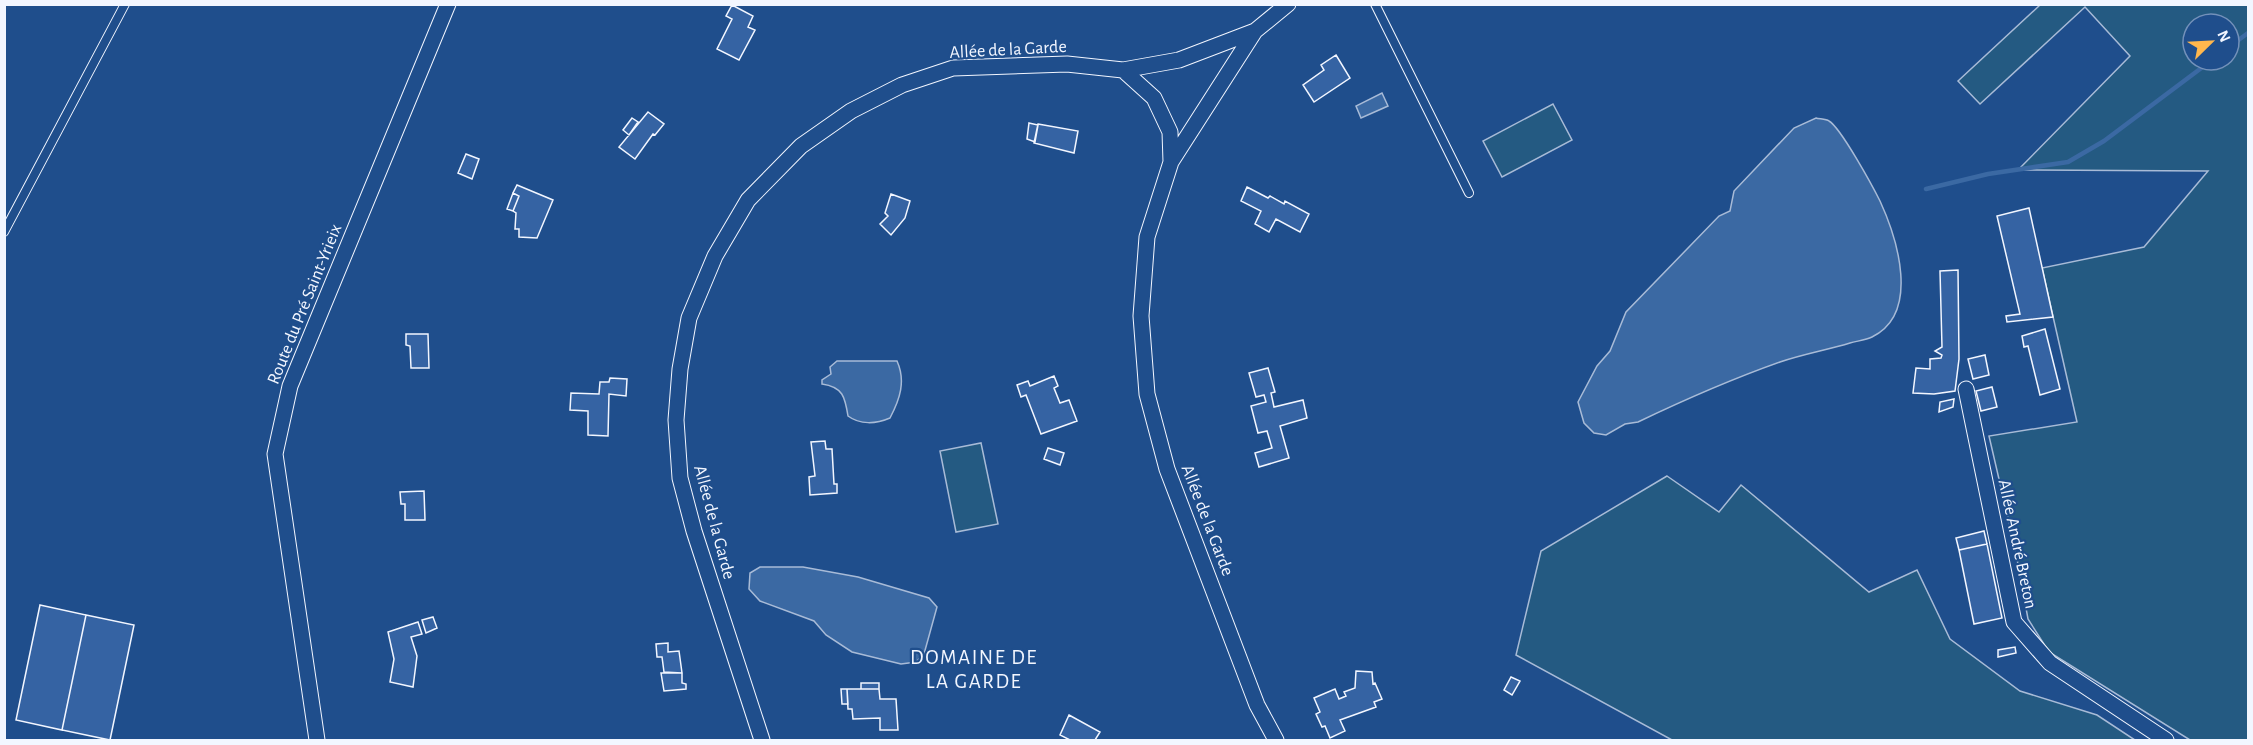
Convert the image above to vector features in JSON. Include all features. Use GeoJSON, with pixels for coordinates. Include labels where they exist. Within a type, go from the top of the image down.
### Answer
{"type":"FeatureCollection","features":[{"type":"Feature","properties":{"kind":"street","name":"Route du Pré Saint-Yrieix"},"geometry":{"type":"LineString","coordinates":[[317,741],[275,454],[290,386],[448,4]]}},
{"type":"Feature","properties":{"kind":"street","name":"Allée de la Garde"},"geometry":{"type":"LineString","coordinates":[[1276,741],[1257,705],[1167,469],[1147,394],[1141,316],[1147,237],[1171,162],[1255,31],[1288,4]]}},
{"type":"Feature","properties":{"kind":"street","name":"Allée de la Garde"},"geometry":{"type":"LineString","coordinates":[[762,741],[694,531],[680,478],[676,420],[680,369],[689,318],[715,256],[748,200],[801,146],[851,111],[902,85],[953,68],[1067,64],[1123,70],[1179,60],[1255,31]]}},
{"type":"Feature","properties":{"kind":"street","name":"Allée de la Garde"},"geometry":{"type":"LineString","coordinates":[[1123,70],[1154,98],[1170,132],[1171,162]]}},
{"type":"Feature","properties":{"kind":"street","name":"Allée André Breton"},"geometry":{"type":"LineString","coordinates":[[1966,389],[2014,622],[2050,663],[2166,741]]}},
{"type":"Feature","properties":{"kind":"lane"},"geometry":{"type":"LineString","coordinates":[[4,232],[125,4]]}},
{"type":"Feature","properties":{"kind":"lane"},"geometry":{"type":"LineString","coordinates":[[1375,4],[1469,193]]}},
{"type":"Feature","properties":{"kind":"shaded area"},"geometry":{"type":"Polygon","coordinates":[[[2040,5],[2248,5],[2248,740],[2190,740],[2049,652],[2028,619],[2015,548],[1989,436],[2077,422],[2042,268],[2144,247],[2208,171],[2018,170],[2130,56],[2085,7],[1980,104],[1958,81],[2040,5]]]}},
{"type":"Feature","properties":{"kind":"shaded area"},"geometry":{"type":"Polygon","coordinates":[[[1382,93],[1388,106],[1361,118],[1356,106],[1382,93]]]}},
{"type":"Feature","properties":{"kind":"shaded area"},"geometry":{"type":"Polygon","coordinates":[[[1553,104],[1572,140],[1502,177],[1483,141],[1553,104]]]}},
{"type":"Feature","properties":{"kind":"shaded area"},"geometry":{"type":"Polygon","coordinates":[[[1816,118],[1829,121],[1849,146],[1887,216],[1898,254],[1901,293],[1896,311],[1887,326],[1870,338],[1789,359],[1744,375],[1638,422],[1625,424],[1606,435],[1594,433],[1584,423],[1578,402],[1597,366],[1610,351],[1626,312],[1719,216],[1730,211],[1734,191],[1794,128],[1816,118]]]}},
{"type":"Feature","properties":{"kind":"shaded area"},"geometry":{"type":"Polygon","coordinates":[[[837,361],[897,361],[900,368],[901,390],[890,418],[868,423],[848,416],[846,403],[839,390],[822,384],[822,380],[831,374],[830,367],[837,361]]]}},
{"type":"Feature","properties":{"kind":"shaded area"},"geometry":{"type":"Polygon","coordinates":[[[981,443],[998,524],[956,532],[940,451],[981,443]]]}},
{"type":"Feature","properties":{"kind":"shaded area"},"geometry":{"type":"Polygon","coordinates":[[[1667,476],[1719,512],[1741,485],[1869,592],[1917,570],[1950,639],[2020,691],[2097,715],[2135,740],[1672,740],[1516,655],[1541,551],[1667,476]]]}},
{"type":"Feature","properties":{"kind":"shaded area"},"geometry":{"type":"Polygon","coordinates":[[[760,567],[803,567],[858,577],[929,598],[937,607],[924,654],[916,662],[901,664],[852,652],[826,635],[814,621],[760,601],[749,589],[750,573],[760,567]]]}},
{"type":"Feature","properties":{"kind":"building"},"geometry":{"type":"Polygon","coordinates":[[[732,5],[753,16],[748,27],[755,30],[739,60],[717,49],[732,19],[726,16],[732,5]]]}},
{"type":"Feature","properties":{"kind":"building"},"geometry":{"type":"Polygon","coordinates":[[[1336,55],[1350,78],[1314,102],[1303,85],[1324,70],[1321,65],[1336,55]]]}},
{"type":"Feature","properties":{"kind":"building"},"geometry":{"type":"Polygon","coordinates":[[[648,112],[664,124],[655,135],[653,134],[635,159],[619,147],[648,112]]]}},
{"type":"Feature","properties":{"kind":"building"},"geometry":{"type":"Polygon","coordinates":[[[632,118],[638,122],[629,135],[623,130],[632,118]]]}},
{"type":"Feature","properties":{"kind":"building"},"geometry":{"type":"Polygon","coordinates":[[[1029,123],[1038,125],[1035,142],[1027,139],[1029,123]]]}},
{"type":"Feature","properties":{"kind":"building"},"geometry":{"type":"Polygon","coordinates":[[[1038,124],[1078,131],[1074,153],[1034,143],[1038,124]]]}},
{"type":"Feature","properties":{"kind":"building"},"geometry":{"type":"Polygon","coordinates":[[[466,154],[479,159],[472,179],[458,173],[466,154]]]}},
{"type":"Feature","properties":{"kind":"building"},"geometry":{"type":"Polygon","coordinates":[[[517,185],[553,200],[537,238],[519,237],[519,229],[515,229],[516,213],[513,211],[519,196],[513,193],[517,185]]]}},
{"type":"Feature","properties":{"kind":"building"},"geometry":{"type":"Polygon","coordinates":[[[1247,187],[1284,204],[1285,201],[1309,214],[1300,232],[1276,219],[1269,232],[1255,224],[1261,211],[1241,201],[1247,187]]]}},
{"type":"Feature","properties":{"kind":"building"},"geometry":{"type":"Polygon","coordinates":[[[513,193],[519,196],[513,211],[507,209],[513,193]]]}},
{"type":"Feature","properties":{"kind":"building"},"geometry":{"type":"Polygon","coordinates":[[[891,194],[910,201],[905,218],[891,235],[880,224],[888,216],[885,213],[891,194]]]}},
{"type":"Feature","properties":{"kind":"building"},"geometry":{"type":"Polygon","coordinates":[[[2029,208],[2053,317],[2007,322],[2006,316],[2020,314],[1997,216],[2029,208]]]}},
{"type":"Feature","properties":{"kind":"building"},"geometry":{"type":"Polygon","coordinates":[[[1958,270],[1959,359],[1955,391],[1934,394],[1913,393],[1916,368],[1930,369],[1930,359],[1941,358],[1942,355],[1935,351],[1942,347],[1940,271],[1958,270]]]}},
{"type":"Feature","properties":{"kind":"building"},"geometry":{"type":"Polygon","coordinates":[[[2045,329],[2060,389],[2040,395],[2028,346],[2024,347],[2022,336],[2045,329]]]}},
{"type":"Feature","properties":{"kind":"building"},"geometry":{"type":"Polygon","coordinates":[[[406,334],[428,334],[429,368],[411,368],[410,346],[406,345],[406,334]]]}},
{"type":"Feature","properties":{"kind":"building"},"geometry":{"type":"Polygon","coordinates":[[[1985,355],[1989,375],[1973,379],[1968,359],[1985,355]]]}},
{"type":"Feature","properties":{"kind":"building"},"geometry":{"type":"Polygon","coordinates":[[[1268,368],[1275,392],[1271,393],[1274,407],[1303,400],[1307,418],[1280,426],[1289,458],[1259,467],[1255,453],[1272,448],[1267,431],[1258,433],[1251,406],[1266,402],[1264,395],[1256,397],[1249,373],[1268,368]]]}},
{"type":"Feature","properties":{"kind":"building"},"geometry":{"type":"Polygon","coordinates":[[[1054,376],[1058,386],[1054,388],[1060,403],[1069,400],[1077,421],[1041,434],[1026,395],[1021,397],[1017,385],[1028,381],[1030,386],[1054,376]]]}},
{"type":"Feature","properties":{"kind":"building"},"geometry":{"type":"Polygon","coordinates":[[[610,378],[627,379],[626,396],[609,394],[608,436],[588,435],[588,411],[570,410],[571,393],[599,394],[600,382],[609,382],[610,378]]]}},
{"type":"Feature","properties":{"kind":"building"},"geometry":{"type":"Polygon","coordinates":[[[1992,387],[1997,407],[1981,411],[1976,391],[1992,387]]]}},
{"type":"Feature","properties":{"kind":"building"},"geometry":{"type":"Polygon","coordinates":[[[1954,399],[1953,407],[1939,412],[1940,402],[1954,399]]]}},
{"type":"Feature","properties":{"kind":"building"},"geometry":{"type":"Polygon","coordinates":[[[825,441],[826,449],[832,449],[834,484],[837,484],[837,493],[810,495],[809,477],[815,476],[811,442],[825,441]]]}},
{"type":"Feature","properties":{"kind":"building"},"geometry":{"type":"Polygon","coordinates":[[[1048,448],[1064,453],[1060,465],[1044,459],[1048,448]]]}},
{"type":"Feature","properties":{"kind":"building"},"geometry":{"type":"Polygon","coordinates":[[[424,491],[425,520],[405,520],[405,504],[401,504],[400,492],[424,491]]]}},
{"type":"Feature","properties":{"kind":"building"},"geometry":{"type":"Polygon","coordinates":[[[1984,531],[1987,544],[1959,550],[1956,538],[1984,531]]]}},
{"type":"Feature","properties":{"kind":"building"},"geometry":{"type":"Polygon","coordinates":[[[1987,544],[2002,618],[1974,624],[1959,550],[1987,544]]]}},
{"type":"Feature","properties":{"kind":"building"},"geometry":{"type":"Polygon","coordinates":[[[40,605],[86,615],[62,730],[16,720],[40,605]]]}},
{"type":"Feature","properties":{"kind":"building"},"geometry":{"type":"Polygon","coordinates":[[[86,615],[134,625],[110,740],[62,730],[86,615]]]}},
{"type":"Feature","properties":{"kind":"building"},"geometry":{"type":"Polygon","coordinates":[[[433,617],[437,628],[426,633],[422,620],[433,617]]]}},
{"type":"Feature","properties":{"kind":"building"},"geometry":{"type":"Polygon","coordinates":[[[418,622],[422,634],[411,637],[417,656],[413,687],[390,682],[394,659],[388,632],[418,622]]]}},
{"type":"Feature","properties":{"kind":"building"},"geometry":{"type":"Polygon","coordinates":[[[668,643],[668,652],[679,651],[682,673],[664,672],[662,657],[657,657],[656,644],[668,643]]]}},
{"type":"Feature","properties":{"kind":"building"},"geometry":{"type":"Polygon","coordinates":[[[2015,647],[2016,653],[1998,657],[1998,650],[2015,647]]]}},
{"type":"Feature","properties":{"kind":"building"},"geometry":{"type":"Polygon","coordinates":[[[1356,671],[1372,672],[1373,684],[1375,683],[1382,699],[1374,702],[1376,707],[1340,720],[1345,731],[1330,738],[1316,714],[1320,712],[1314,698],[1335,689],[1339,699],[1346,696],[1344,692],[1355,688],[1356,671]]]}},
{"type":"Feature","properties":{"kind":"building"},"geometry":{"type":"Polygon","coordinates":[[[661,673],[682,673],[682,683],[686,684],[686,689],[664,691],[661,673]]]}},
{"type":"Feature","properties":{"kind":"building"},"geometry":{"type":"Polygon","coordinates":[[[1511,677],[1520,681],[1512,695],[1504,690],[1511,677]]]}},
{"type":"Feature","properties":{"kind":"building"},"geometry":{"type":"Polygon","coordinates":[[[861,683],[879,683],[879,689],[861,689],[861,683]]]}},
{"type":"Feature","properties":{"kind":"building"},"geometry":{"type":"Polygon","coordinates":[[[841,689],[847,689],[848,704],[842,704],[841,689]]]}},
{"type":"Feature","properties":{"kind":"building"},"geometry":{"type":"Polygon","coordinates":[[[847,689],[879,689],[880,699],[896,699],[898,730],[880,730],[880,718],[853,719],[852,709],[848,709],[847,689]]]}},
{"type":"Feature","properties":{"kind":"building"},"geometry":{"type":"Polygon","coordinates":[[[1069,715],[1100,732],[1095,740],[1070,740],[1060,735],[1069,715]]]}},
{"type":"Feature","properties":{"kind":"waterway"},"geometry":{"type":"LineString","coordinates":[[2241,38],[2248,33]]}},
{"type":"Feature","properties":{"kind":"waterway"},"geometry":{"type":"LineString","coordinates":[[1926,189],[1988,174],[2068,162],[2104,141],[2196,72]]}},
{"type":"Feature","properties":{"kind":"district","name":"DOMAINE DE LA GARDE"},"geometry":{"type":"Point","coordinates":[974,669]}}]}
